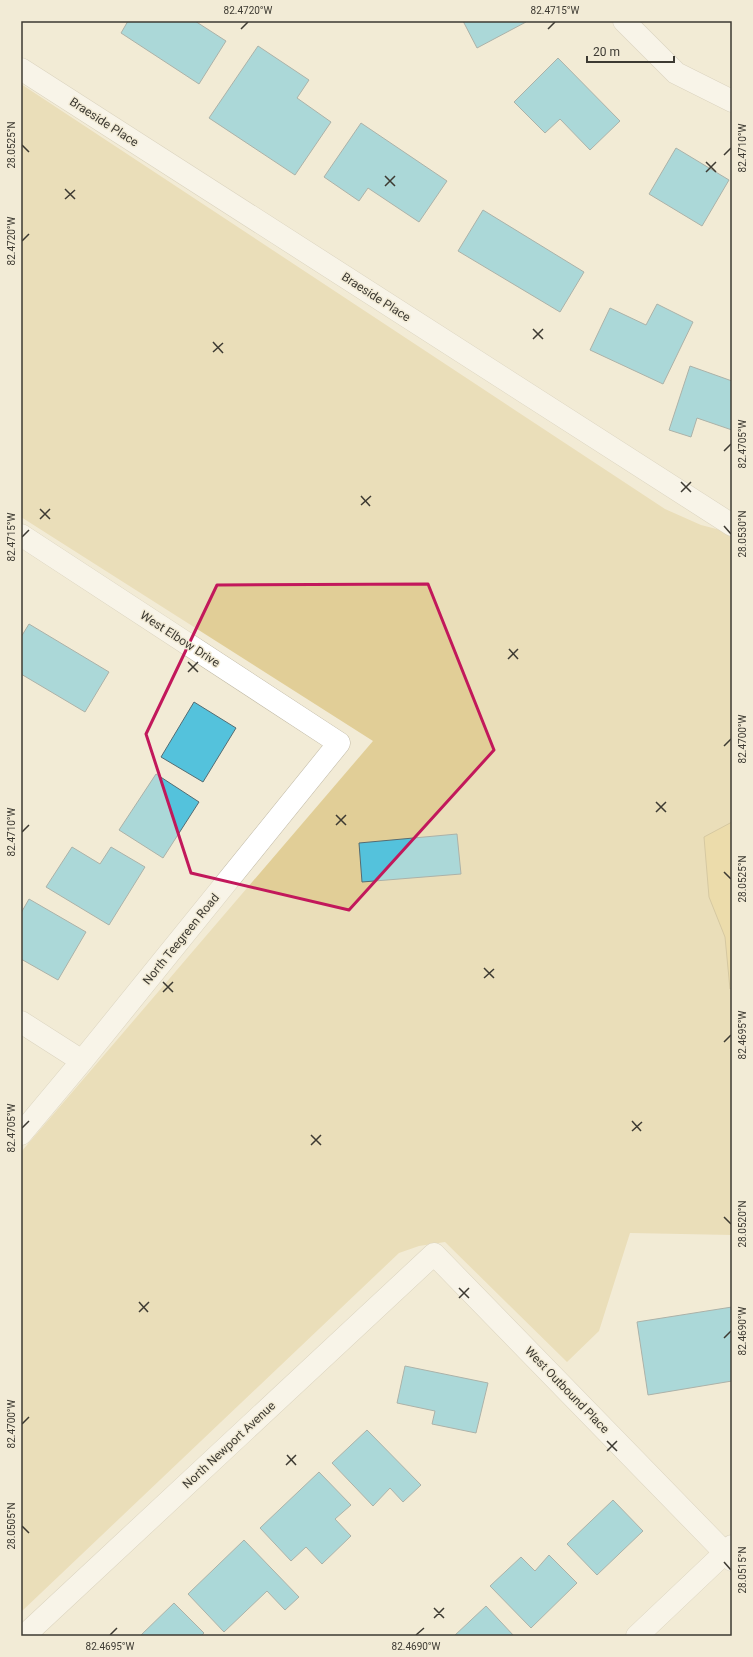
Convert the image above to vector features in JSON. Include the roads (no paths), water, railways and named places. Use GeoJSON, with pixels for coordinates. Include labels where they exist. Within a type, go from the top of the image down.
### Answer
{"type":"FeatureCollection","features":[{"type":"Feature","properties":{"kind":"street"},"geometry":{"type":"LineString","coordinates":[[624,21],[676,74],[732,101]]}},
{"type":"Feature","properties":{"kind":"street","name":"Braeside Place"},"geometry":{"type":"LineString","coordinates":[[21,69],[732,525]]}},
{"type":"Feature","properties":{"kind":"street","name":"West Elbow Drive"},"geometry":{"type":"LineString","coordinates":[[21,534],[338,743]]}},
{"type":"Feature","properties":{"kind":"street","name":"North Teegreen Road"},"geometry":{"type":"LineString","coordinates":[[21,1134],[82,1061],[338,743]]}},
{"type":"Feature","properties":{"kind":"street"},"geometry":{"type":"LineString","coordinates":[[21,1022],[82,1061]]}},
{"type":"Feature","properties":{"kind":"street","name":"West Outbound Place"},"geometry":{"type":"LineString","coordinates":[[434,1254],[730,1553]]}},
{"type":"Feature","properties":{"kind":"street","name":"North Newport Avenue"},"geometry":{"type":"LineString","coordinates":[[24,1636],[434,1254]]}},
{"type":"Feature","properties":{"kind":"street"},"geometry":{"type":"LineString","coordinates":[[637,1636],[730,1553]]}}]}
